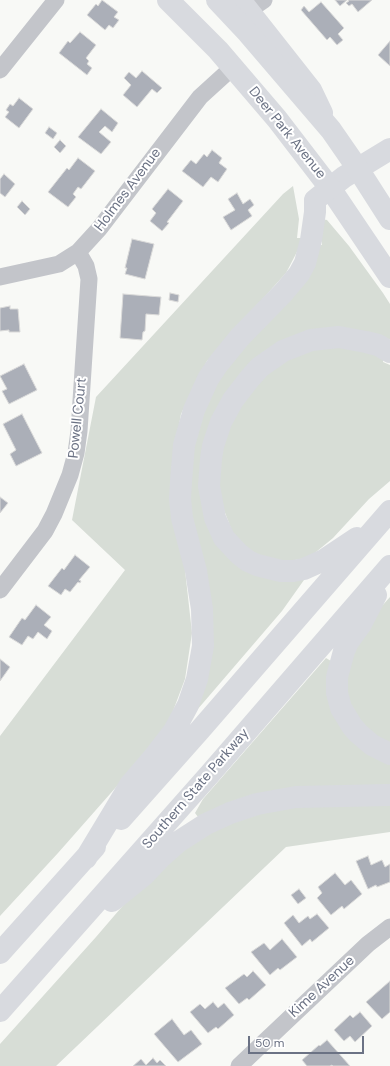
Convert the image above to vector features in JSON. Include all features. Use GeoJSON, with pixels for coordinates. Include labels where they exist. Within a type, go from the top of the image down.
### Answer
{"type":"FeatureCollection","features":[{"type":"Feature","properties":{"kind":"main road","name":"Deer Park Avenue"},"geometry":{"type":"LineString","coordinates":[[168,0],[233,67],[273,114],[330,188],[390,277]]}},
{"type":"Feature","properties":{"kind":"main road"},"geometry":{"type":"LineString","coordinates":[[217,0],[248,33],[331,130],[390,219]]}},
{"type":"Feature","properties":{"kind":"main road"},"geometry":{"type":"LineString","coordinates":[[251,4],[311,90],[331,130]]}},
{"type":"Feature","properties":{"kind":"main road"},"geometry":{"type":"LineString","coordinates":[[86,858],[130,785],[174,731],[188,705],[197,680],[203,646],[202,609],[196,571],[182,518],[180,499],[184,445],[194,410],[208,379],[218,364],[240,337],[283,293],[299,274],[305,263],[311,240],[315,200],[330,188],[390,149]]}},
{"type":"Feature","properties":{"kind":"main road"},"geometry":{"type":"LineString","coordinates":[[385,517],[324,560],[304,569],[293,571],[270,569],[257,565],[244,557],[231,547],[224,538],[219,529],[212,508],[209,473],[213,446],[221,422],[227,410],[250,378],[260,367],[272,358],[283,351],[304,343],[325,338],[339,337],[378,345],[390,352]]}},
{"type":"Feature","properties":{"kind":"main road"},"geometry":{"type":"LineString","coordinates":[[0,953],[200,730],[385,517]]}},
{"type":"Feature","properties":{"kind":"main road","name":"Southern State Parkway"},"geometry":{"type":"LineString","coordinates":[[0,1011],[241,738],[390,566]]}},
{"type":"Feature","properties":{"kind":"main road"},"geometry":{"type":"LineString","coordinates":[[390,569],[361,624],[348,642],[338,668],[336,685],[341,708],[352,726],[372,745],[390,754]]}},
{"type":"Feature","properties":{"kind":"main road"},"geometry":{"type":"LineString","coordinates":[[59,945],[144,874],[178,842],[197,829],[217,819],[257,804],[289,798],[310,796],[390,795]]}},
{"type":"Feature","properties":{"kind":"street"},"geometry":{"type":"LineString","coordinates":[[0,70],[56,0]]}},
{"type":"Feature","properties":{"kind":"street","name":"Holmes Avenue"},"geometry":{"type":"LineString","coordinates":[[0,277],[59,264],[78,252],[99,229],[200,97],[233,67]]}},
{"type":"Feature","properties":{"kind":"street","name":"Powell Court"},"geometry":{"type":"LineString","coordinates":[[0,590],[45,531],[54,514],[70,475],[76,453],[79,431],[89,279],[86,266],[78,252]]}},
{"type":"Feature","properties":{"kind":"street","name":"Kime Avenue"},"geometry":{"type":"LineString","coordinates":[[238,1066],[368,944],[390,927]]}},
{"type":"Feature","properties":{"kind":"shaded area"},"geometry":{"type":"Polygon","coordinates":[[[293,186],[299,219],[297,238],[301,238],[299,248],[286,273],[207,361],[181,414],[171,471],[172,511],[184,561],[192,633],[185,679],[170,719],[147,752],[0,916],[0,736],[125,570],[72,520],[96,397],[283,194],[293,186]]]}},
{"type":"Feature","properties":{"kind":"shaded area"},"geometry":{"type":"Polygon","coordinates":[[[322,219],[327,220],[349,246],[390,304],[390,339],[267,353],[204,450],[224,551],[304,580],[282,611],[197,710],[185,475],[205,396],[318,245],[322,245],[319,238],[322,219]]]}},
{"type":"Feature","properties":{"kind":"shaded area"},"geometry":{"type":"Polygon","coordinates":[[[319,346],[360,346],[384,355],[383,362],[390,365],[390,481],[369,499],[333,538],[310,557],[281,563],[253,554],[235,539],[216,489],[219,451],[234,413],[255,382],[281,361],[319,346]]]}},
{"type":"Feature","properties":{"kind":"shaded area"},"geometry":{"type":"Polygon","coordinates":[[[390,597],[390,743],[372,735],[351,711],[342,687],[355,636],[390,597]]]}},
{"type":"Feature","properties":{"kind":"shaded area"},"geometry":{"type":"Polygon","coordinates":[[[326,658],[331,661],[328,685],[390,763],[390,786],[198,817],[195,813],[203,799],[326,658]]]}},
{"type":"Feature","properties":{"kind":"shaded area"},"geometry":{"type":"Polygon","coordinates":[[[390,802],[390,832],[286,847],[56,1066],[0,1066],[0,1044],[96,937],[162,860],[201,834],[253,814],[304,804],[390,802]]]}},
{"type":"Feature","properties":{"kind":"building"},"geometry":{"type":"Polygon","coordinates":[[[102,0],[118,12],[114,17],[119,20],[113,28],[109,25],[105,30],[87,15],[96,4],[98,6],[102,0]]]}},
{"type":"Feature","properties":{"kind":"building"},"geometry":{"type":"Polygon","coordinates":[[[335,0],[347,0],[340,6],[335,0]]]}},
{"type":"Feature","properties":{"kind":"building"},"geometry":{"type":"Polygon","coordinates":[[[348,0],[372,0],[358,12],[352,4],[349,6],[346,3],[349,1],[348,0]]]}},
{"type":"Feature","properties":{"kind":"building"},"geometry":{"type":"Polygon","coordinates":[[[321,2],[344,28],[338,34],[343,40],[337,45],[330,37],[327,40],[301,10],[304,6],[309,12],[321,2]]]}},
{"type":"Feature","properties":{"kind":"building"},"geometry":{"type":"Polygon","coordinates":[[[80,32],[96,45],[86,58],[89,61],[87,64],[92,68],[87,75],[59,53],[68,41],[70,43],[80,32]]]}},
{"type":"Feature","properties":{"kind":"building"},"geometry":{"type":"Polygon","coordinates":[[[390,41],[390,66],[378,55],[390,41]]]}},
{"type":"Feature","properties":{"kind":"building"},"geometry":{"type":"Polygon","coordinates":[[[142,71],[162,88],[157,93],[152,89],[137,107],[123,95],[131,85],[124,78],[129,72],[136,78],[142,71]]]}},
{"type":"Feature","properties":{"kind":"building"},"geometry":{"type":"Polygon","coordinates":[[[19,98],[33,109],[19,128],[5,117],[9,112],[6,110],[10,104],[13,106],[19,98]]]}},
{"type":"Feature","properties":{"kind":"building"},"geometry":{"type":"Polygon","coordinates":[[[101,109],[118,123],[112,132],[105,126],[99,132],[111,142],[101,154],[78,137],[101,109]]]}},
{"type":"Feature","properties":{"kind":"building"},"geometry":{"type":"Polygon","coordinates":[[[49,127],[57,133],[53,139],[45,133],[49,127]]]}},
{"type":"Feature","properties":{"kind":"building"},"geometry":{"type":"Polygon","coordinates":[[[60,140],[66,146],[60,153],[54,147],[60,140]]]}},
{"type":"Feature","properties":{"kind":"building"},"geometry":{"type":"Polygon","coordinates":[[[212,150],[222,158],[219,163],[227,169],[218,182],[211,177],[203,187],[182,171],[191,160],[196,164],[204,154],[207,157],[212,150]]]}},
{"type":"Feature","properties":{"kind":"building"},"geometry":{"type":"Polygon","coordinates":[[[78,158],[95,171],[81,189],[78,187],[73,194],[76,197],[68,207],[48,192],[67,168],[69,170],[78,158]]]}},
{"type":"Feature","properties":{"kind":"building"},"geometry":{"type":"Polygon","coordinates":[[[4,174],[15,184],[5,197],[0,193],[0,179],[4,174]]]}},
{"type":"Feature","properties":{"kind":"building"},"geometry":{"type":"Polygon","coordinates":[[[168,189],[183,201],[162,231],[150,221],[156,213],[152,209],[168,189]]]}},
{"type":"Feature","properties":{"kind":"building"},"geometry":{"type":"Polygon","coordinates":[[[237,193],[243,204],[250,199],[254,205],[248,210],[252,216],[231,230],[223,217],[235,210],[228,199],[237,193]]]}},
{"type":"Feature","properties":{"kind":"building"},"geometry":{"type":"Polygon","coordinates":[[[22,201],[30,209],[25,215],[17,207],[22,201]]]}},
{"type":"Feature","properties":{"kind":"building"},"geometry":{"type":"Polygon","coordinates":[[[132,239],[154,244],[145,279],[125,274],[132,239]]]}},
{"type":"Feature","properties":{"kind":"building"},"geometry":{"type":"Polygon","coordinates":[[[170,293],[179,295],[178,302],[169,300],[170,293]]]}},
{"type":"Feature","properties":{"kind":"building"},"geometry":{"type":"Polygon","coordinates":[[[123,294],[161,297],[159,315],[146,314],[145,331],[143,332],[142,340],[120,338],[123,294]]]}},
{"type":"Feature","properties":{"kind":"building"},"geometry":{"type":"Polygon","coordinates":[[[10,306],[10,309],[18,309],[20,332],[9,332],[9,330],[0,331],[0,308],[10,306]]]}},
{"type":"Feature","properties":{"kind":"building"},"geometry":{"type":"Polygon","coordinates":[[[24,364],[37,390],[9,404],[2,391],[7,389],[0,376],[24,364]]]}},
{"type":"Feature","properties":{"kind":"building"},"geometry":{"type":"Polygon","coordinates":[[[22,414],[42,453],[16,466],[10,454],[16,450],[3,424],[22,414]]]}},
{"type":"Feature","properties":{"kind":"building"},"geometry":{"type":"Polygon","coordinates":[[[0,497],[8,503],[0,513],[0,497]]]}},
{"type":"Feature","properties":{"kind":"building"},"geometry":{"type":"Polygon","coordinates":[[[75,555],[90,567],[79,580],[81,581],[80,583],[78,582],[70,592],[65,589],[61,595],[48,586],[62,568],[64,570],[75,555]]]}},
{"type":"Feature","properties":{"kind":"building"},"geometry":{"type":"Polygon","coordinates":[[[36,605],[51,617],[44,625],[52,631],[47,639],[38,632],[33,639],[28,636],[22,645],[9,637],[22,618],[25,620],[36,605]]]}},
{"type":"Feature","properties":{"kind":"building"},"geometry":{"type":"Polygon","coordinates":[[[0,659],[10,667],[0,681],[0,659]]]}},
{"type":"Feature","properties":{"kind":"building"},"geometry":{"type":"Polygon","coordinates":[[[368,856],[371,865],[382,860],[385,867],[390,864],[390,882],[377,887],[376,885],[368,889],[356,861],[368,856]]]}},
{"type":"Feature","properties":{"kind":"building"},"geometry":{"type":"Polygon","coordinates":[[[335,873],[345,885],[351,880],[362,894],[344,909],[342,906],[331,915],[317,898],[322,893],[318,887],[335,873]]]}},
{"type":"Feature","properties":{"kind":"building"},"geometry":{"type":"Polygon","coordinates":[[[299,889],[306,898],[298,904],[291,895],[299,889]]]}},
{"type":"Feature","properties":{"kind":"building"},"geometry":{"type":"Polygon","coordinates":[[[317,914],[329,928],[312,942],[310,939],[302,946],[284,923],[293,915],[299,923],[308,916],[310,919],[317,914]]]}},
{"type":"Feature","properties":{"kind":"building"},"geometry":{"type":"Polygon","coordinates":[[[282,939],[297,957],[280,970],[278,968],[270,975],[251,952],[264,943],[270,950],[282,939]]]}},
{"type":"Feature","properties":{"kind":"building"},"geometry":{"type":"Polygon","coordinates":[[[253,971],[266,985],[249,1000],[247,998],[239,1004],[225,988],[244,974],[247,977],[253,971]]]}},
{"type":"Feature","properties":{"kind":"building"},"geometry":{"type":"Polygon","coordinates":[[[390,981],[390,1012],[382,1019],[366,1002],[390,981]]]}},
{"type":"Feature","properties":{"kind":"building"},"geometry":{"type":"Polygon","coordinates":[[[213,1002],[218,1008],[224,1003],[234,1015],[218,1029],[216,1027],[208,1033],[190,1012],[200,1004],[205,1009],[213,1002]]]}},
{"type":"Feature","properties":{"kind":"building"},"geometry":{"type":"Polygon","coordinates":[[[360,1012],[372,1026],[355,1042],[350,1036],[344,1041],[334,1030],[350,1015],[353,1018],[360,1012]]]}},
{"type":"Feature","properties":{"kind":"building"},"geometry":{"type":"Polygon","coordinates":[[[172,1019],[184,1035],[191,1030],[202,1044],[178,1062],[154,1034],[172,1019]]]}},
{"type":"Feature","properties":{"kind":"building"},"geometry":{"type":"Polygon","coordinates":[[[327,1040],[350,1066],[307,1066],[302,1060],[327,1040]]]}},
{"type":"Feature","properties":{"kind":"building"},"geometry":{"type":"Polygon","coordinates":[[[153,1058],[157,1063],[160,1060],[166,1066],[133,1066],[141,1059],[146,1065],[153,1058]]]}}]}
